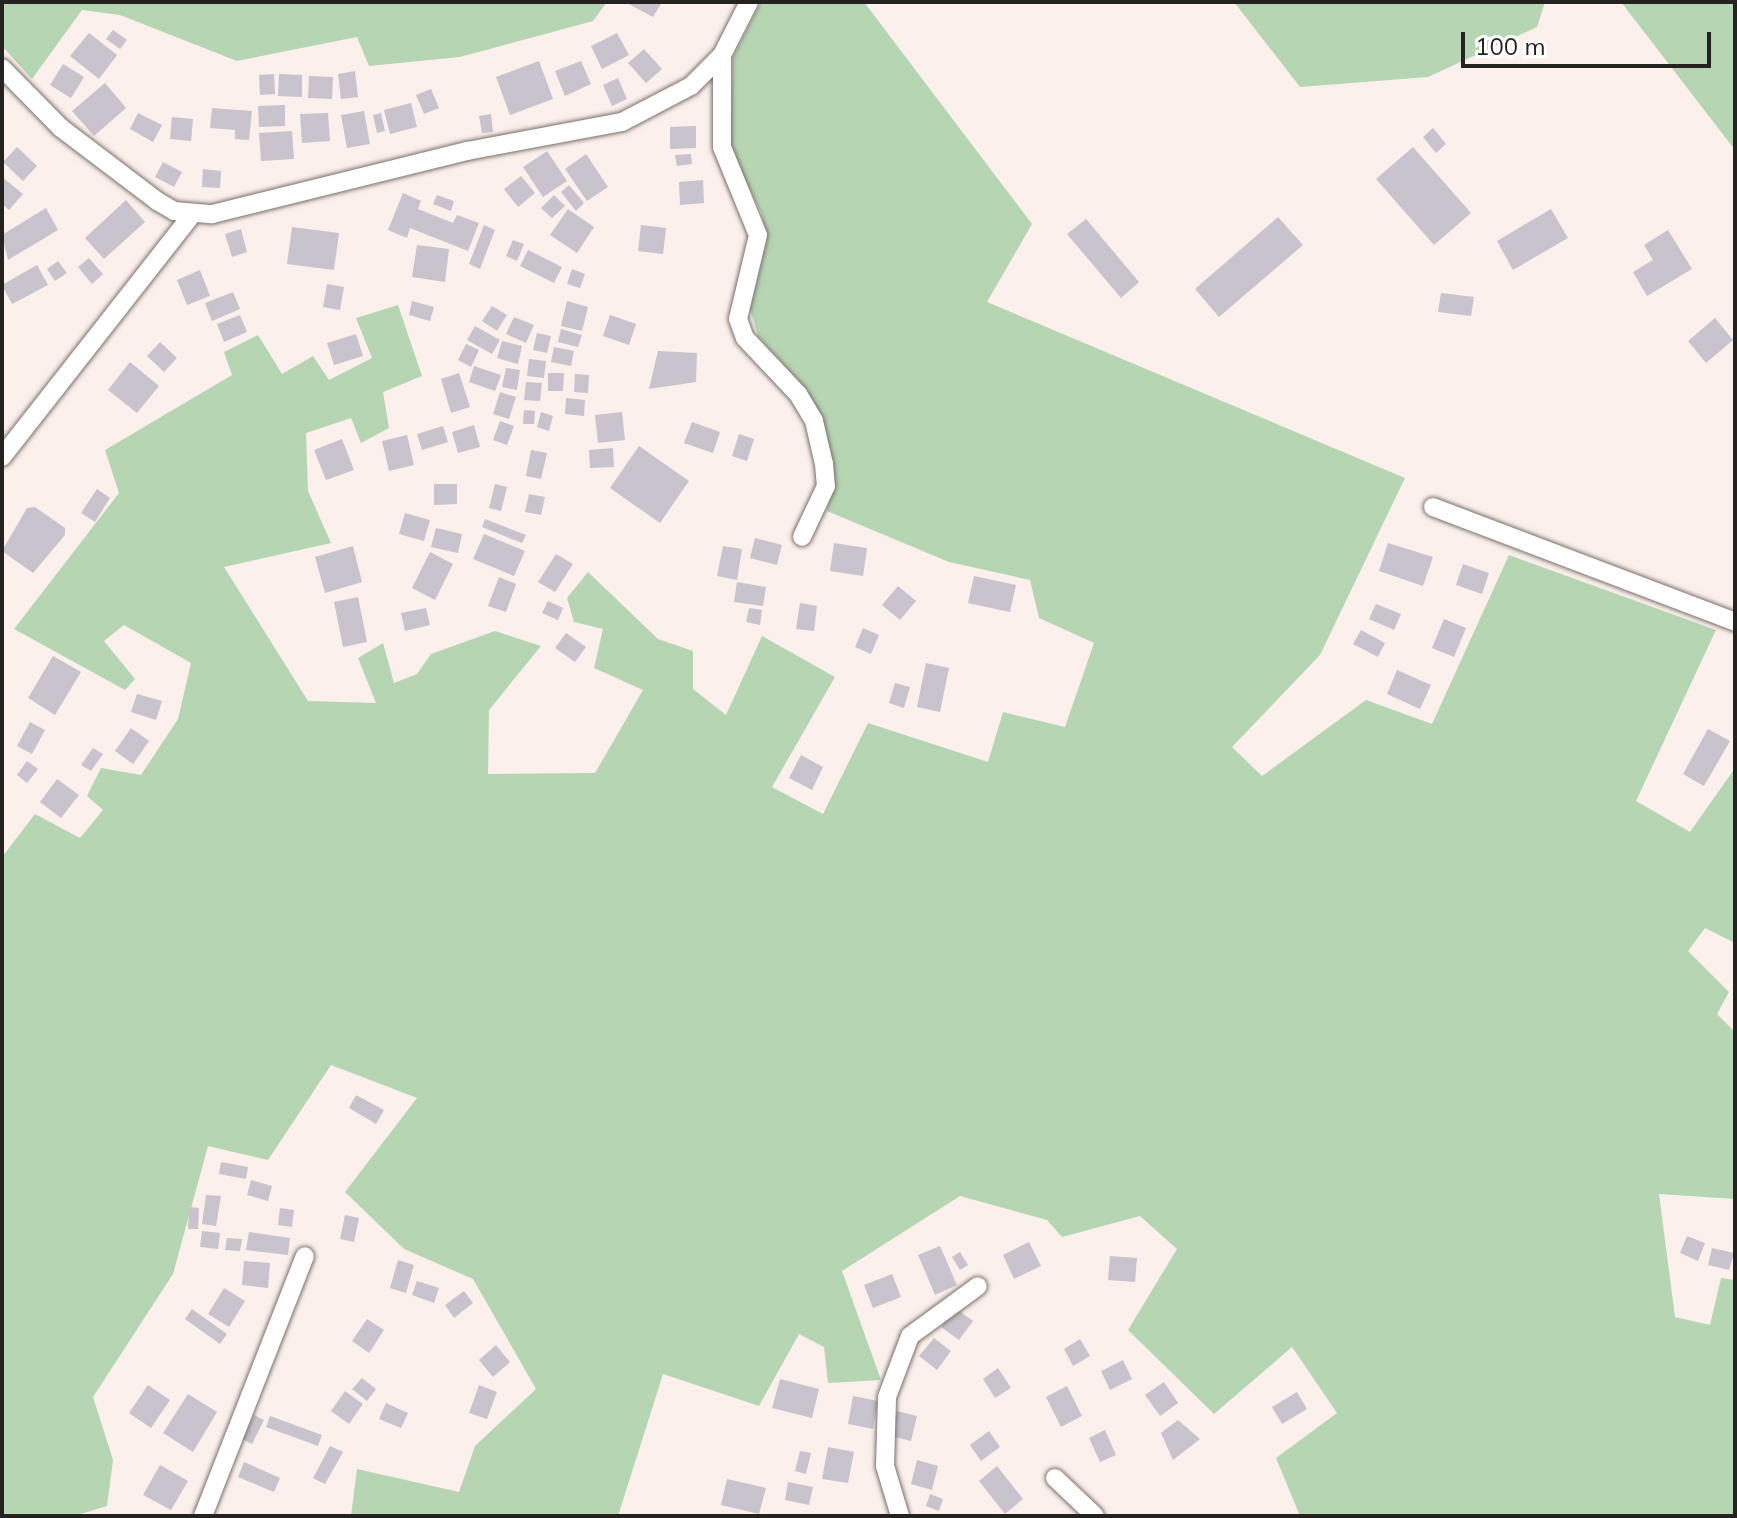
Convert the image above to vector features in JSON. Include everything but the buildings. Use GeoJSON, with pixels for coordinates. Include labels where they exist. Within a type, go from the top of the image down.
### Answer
{"type":"FeatureCollection","features":[{"type":"Feature","properties":{"kind":"street"},"geometry":{"type":"LineString","coordinates":[[2,68],[61,128],[115,171],[174,211],[192,215],[622,122],[691,86],[722,55],[749,2]]}},
{"type":"Feature","properties":{"kind":"street"},"geometry":{"type":"LineString","coordinates":[[722,55],[722,147],[758,235],[738,319],[745,338],[798,394],[814,421],[824,464],[826,486],[802,537]]}},
{"type":"Feature","properties":{"kind":"street"},"geometry":{"type":"LineString","coordinates":[[2,457],[192,215]]}},
{"type":"Feature","properties":{"kind":"street"},"geometry":{"type":"LineString","coordinates":[[1433,507],[1735,622]]}},
{"type":"Feature","properties":{"kind":"street"},"geometry":{"type":"LineString","coordinates":[[203,1516],[305,1256]]}},
{"type":"Feature","properties":{"kind":"street"},"geometry":{"type":"LineString","coordinates":[[900,1516],[885,1466],[887,1397],[910,1336],[978,1286]]}},
{"type":"Feature","properties":{"kind":"street"},"geometry":{"type":"LineString","coordinates":[[1055,1478],[1095,1516]]}},
{"type":"Feature","properties":{"kind":"green space"},"geometry":{"type":"Polygon","coordinates":[[[2,2],[607,2],[593,21],[460,57],[369,66],[357,37],[237,61],[120,15],[82,10],[32,79],[2,46],[2,2]]]}},
{"type":"Feature","properties":{"kind":"green space"},"geometry":{"type":"Polygon","coordinates":[[[761,2],[864,2],[1032,224],[987,302],[1405,478],[1320,655],[1232,747],[1262,776],[1366,700],[1432,724],[1509,555],[1716,630],[1636,801],[1690,832],[1735,768],[1735,943],[1705,928],[1688,951],[1729,992],[1717,1014],[1735,1032],[1735,1199],[1659,1194],[1675,1317],[1710,1325],[1721,1278],[1735,1280],[1735,1516],[1300,1516],[1276,1458],[1337,1413],[1292,1347],[1214,1414],[1128,1330],[1177,1249],[1140,1216],[1062,1237],[1047,1220],[960,1196],[842,1271],[881,1380],[828,1383],[824,1347],[799,1334],[759,1406],[663,1374],[618,1516],[351,1516],[357,1469],[459,1492],[475,1446],[536,1389],[473,1279],[404,1249],[345,1192],[417,1098],[331,1065],[268,1160],[208,1146],[173,1274],[93,1397],[113,1460],[107,1506],[74,1516],[2,1516],[2,857],[35,814],[80,838],[103,810],[87,796],[101,768],[141,775],[178,719],[191,663],[124,625],[104,641],[135,679],[125,690],[14,629],[119,493],[105,450],[232,375],[224,352],[258,335],[282,374],[313,356],[329,380],[372,358],[356,318],[398,305],[422,376],[383,392],[389,428],[361,443],[351,418],[306,433],[308,491],[331,543],[224,567],[308,701],[376,703],[358,658],[383,643],[394,683],[417,674],[431,654],[495,631],[541,646],[489,710],[488,774],[595,773],[643,690],[594,668],[603,629],[574,622],[567,598],[588,572],[658,639],[693,651],[693,689],[726,715],[762,636],[835,677],[772,787],[823,814],[868,723],[988,762],[1003,712],[1065,727],[1094,643],[1039,618],[1030,580],[949,562],[827,511],[834,478],[823,422],[807,390],[758,336],[750,309],[766,244],[762,214],[730,148],[733,57],[761,2]]]}},
{"type":"Feature","properties":{"kind":"green space"},"geometry":{"type":"Polygon","coordinates":[[[1234,2],[1545,2],[1537,27],[1428,77],[1300,87],[1234,2]]]}},
{"type":"Feature","properties":{"kind":"green space"},"geometry":{"type":"Polygon","coordinates":[[[1621,2],[1735,2],[1735,150],[1621,2]]]}}]}
